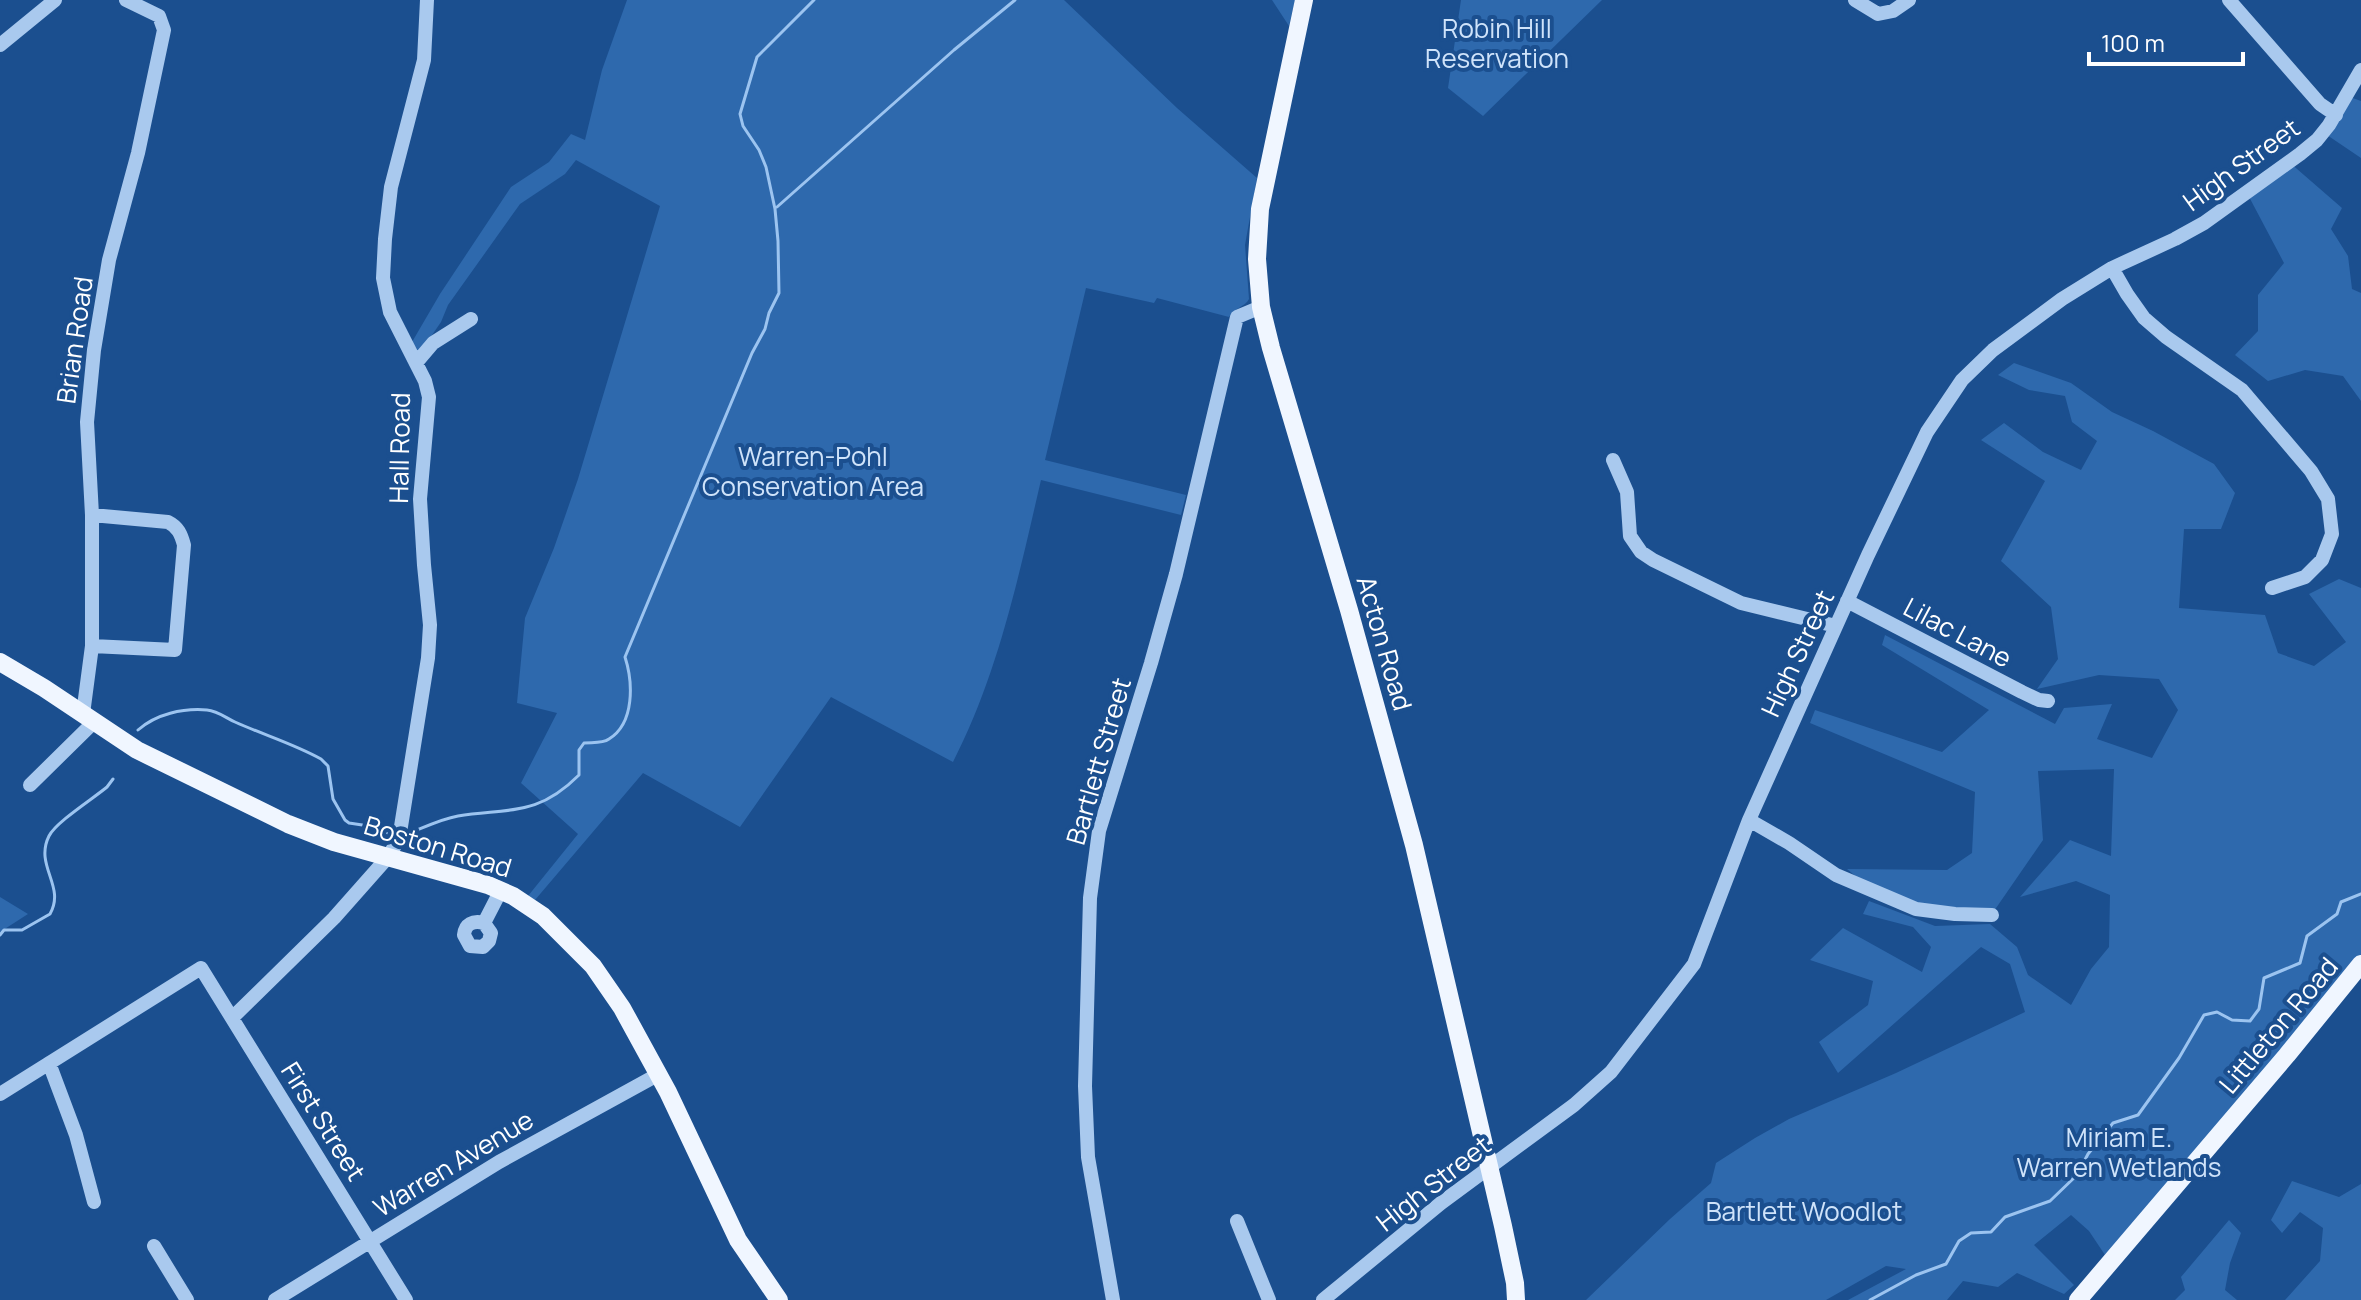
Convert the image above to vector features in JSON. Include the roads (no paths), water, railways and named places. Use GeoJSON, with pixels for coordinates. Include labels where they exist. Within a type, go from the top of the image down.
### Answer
{"type":"FeatureCollection","features":[{"type":"Feature","properties":{"kind":"main road","name":"Acton Road"},"geometry":{"type":"LineString","coordinates":[[1304,0],[1260,209],[1257,259],[1261,307],[1414,845],[1490,1169],[1516,1300]]}},
{"type":"Feature","properties":{"kind":"main road","name":"Boston Road"},"geometry":{"type":"LineString","coordinates":[[0,662],[137,750],[288,824],[334,842],[464,876],[501,890],[543,916],[593,966],[622,1008],[659,1074],[738,1240],[779,1300]]}},
{"type":"Feature","properties":{"kind":"main road","name":"Littleton Road"},"geometry":{"type":"LineString","coordinates":[[2078,1300],[2361,964]]}},
{"type":"Feature","properties":{"kind":"street"},"geometry":{"type":"LineString","coordinates":[[0,45],[55,0]]}},
{"type":"Feature","properties":{"kind":"street","name":"Brian Road"},"geometry":{"type":"LineString","coordinates":[[88,718],[92,646],[92,515],[87,422],[94,350],[109,260],[138,153],[164,30],[159,16],[126,0]]}},
{"type":"Feature","properties":{"kind":"street","name":"Hall Road"},"geometry":{"type":"LineString","coordinates":[[388,857],[399,839],[428,658],[430,625],[420,499],[428,389],[390,312],[383,278],[391,187],[424,60],[427,0]]}},
{"type":"Feature","properties":{"kind":"street"},"geometry":{"type":"LineString","coordinates":[[1855,0],[1878,14],[1893,11],[1909,0]]}},
{"type":"Feature","properties":{"kind":"street"},"geometry":{"type":"LineString","coordinates":[[2229,0],[2320,104],[2336,115]]}},
{"type":"Feature","properties":{"kind":"street","name":"High Street"},"geometry":{"type":"LineString","coordinates":[[1323,1300],[1441,1203],[1574,1105],[1611,1072],[1694,964],[1749,820],[1847,601],[1927,432],[1962,380],[2011,336],[2062,299],[2112,268],[2175,239],[2216,215],[2309,147],[2324,133],[2360,75]]}},
{"type":"Feature","properties":{"kind":"street"},"geometry":{"type":"LineString","coordinates":[[2112,268],[2144,318],[2242,390],[2311,471],[2328,499],[2332,534],[2322,560],[2305,577],[2272,588]]}},
{"type":"Feature","properties":{"kind":"street","name":"Bartlett Street"},"geometry":{"type":"LineString","coordinates":[[1113,1300],[1088,1157],[1085,1086],[1090,898],[1099,831],[1176,574],[1237,317],[1261,307]]}},
{"type":"Feature","properties":{"kind":"street"},"geometry":{"type":"LineString","coordinates":[[416,363],[433,343],[471,319]]}},
{"type":"Feature","properties":{"kind":"street"},"geometry":{"type":"LineString","coordinates":[[1613,460],[1627,492],[1630,536],[1641,552],[1741,603],[1836,626]]}},
{"type":"Feature","properties":{"kind":"street"},"geometry":{"type":"LineString","coordinates":[[92,515],[168,522],[176,526],[184,545],[175,650],[92,646]]}},
{"type":"Feature","properties":{"kind":"street","name":"Lilac Lane"},"geometry":{"type":"LineString","coordinates":[[1847,601],[2022,692],[2048,701]]}},
{"type":"Feature","properties":{"kind":"street"},"geometry":{"type":"LineString","coordinates":[[30,785],[88,718]]}},
{"type":"Feature","properties":{"kind":"street"},"geometry":{"type":"LineString","coordinates":[[1749,820],[1836,875],[1916,909],[1992,915]]}},
{"type":"Feature","properties":{"kind":"street"},"geometry":{"type":"LineString","coordinates":[[232,1018],[334,918],[388,857]]}},
{"type":"Feature","properties":{"kind":"street"},"geometry":{"type":"LineString","coordinates":[[484,923],[501,890]]}},
{"type":"Feature","properties":{"kind":"street","name":"First Street"},"geometry":{"type":"LineString","coordinates":[[49,1063],[201,968],[406,1300]]}},
{"type":"Feature","properties":{"kind":"street"},"geometry":{"type":"LineString","coordinates":[[0,1094],[49,1063],[76,1135],[94,1202]]}},
{"type":"Feature","properties":{"kind":"street","name":"Warren Avenue"},"geometry":{"type":"LineString","coordinates":[[275,1300],[499,1162],[659,1074]]}},
{"type":"Feature","properties":{"kind":"street"},"geometry":{"type":"LineString","coordinates":[[1237,1221],[1269,1300]]}},
{"type":"Feature","properties":{"kind":"street"},"geometry":{"type":"LineString","coordinates":[[154,1246],[187,1300]]}},
{"type":"Feature","properties":{"kind":"waterway"},"geometry":{"type":"LineString","coordinates":[[410,833],[452,817],[522,808],[550,798],[579,775],[579,750],[584,743],[606,741],[624,723],[630,701],[630,678],[625,657],[779,293],[775,209],[766,167],[743,126],[740,114],[757,57],[814,0]]}},
{"type":"Feature","properties":{"kind":"waterway"},"geometry":{"type":"LineString","coordinates":[[777,207],[1015,0]]}},
{"type":"Feature","properties":{"kind":"waterway"},"geometry":{"type":"LineString","coordinates":[[138,730],[161,716],[179,711],[207,710],[218,713],[321,759],[328,766],[333,799],[345,820],[391,834]]}},
{"type":"Feature","properties":{"kind":"waterway"},"geometry":{"type":"LineString","coordinates":[[0,935],[4,930],[22,930],[50,914],[54,894],[45,857],[49,836],[113,779]]}},
{"type":"Feature","properties":{"kind":"waterway"},"geometry":{"type":"LineString","coordinates":[[1870,1300],[1916,1275],[1946,1264],[1959,1241],[1971,1233],[1991,1232],[2005,1217],[2050,1201],[2077,1175],[2088,1154],[2113,1123],[2138,1115],[2179,1058],[2204,1015],[2217,1012],[2232,1020],[2250,1021],[2259,1009],[2264,978],[2300,963],[2307,936],[2337,914],[2341,902],[2361,894]]}},
{"type":"Feature","properties":{"kind":"park label","name":"Robin Hill Reservation"},"geometry":{"type":"Point","coordinates":[1497,43]}},
{"type":"Feature","properties":{"kind":"park label","name":"Warren-Pohl Conservation Area"},"geometry":{"type":"Point","coordinates":[813,471]}},
{"type":"Feature","properties":{"kind":"park label","name":"Miriam E. Warren Wetlands"},"geometry":{"type":"Point","coordinates":[2119,1152]}},
{"type":"Feature","properties":{"kind":"park label","name":"Bartlett Woodlot"},"geometry":{"type":"Point","coordinates":[1804,1211]}}]}
